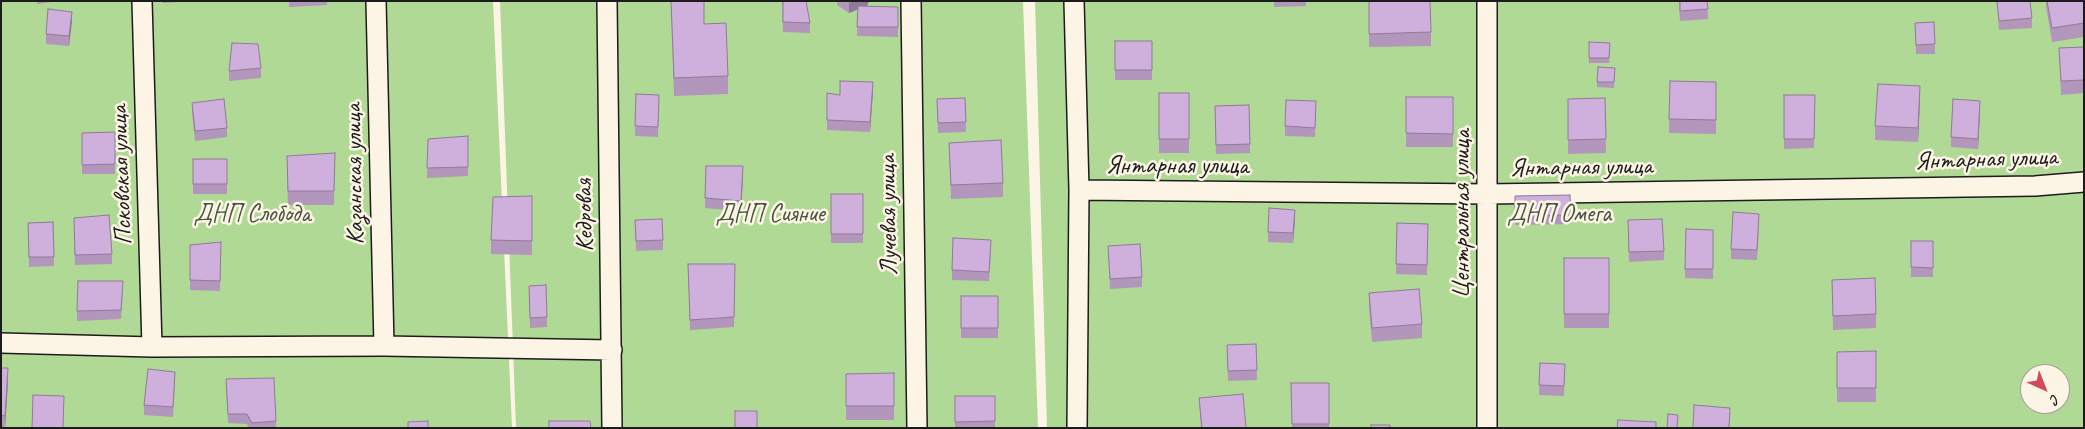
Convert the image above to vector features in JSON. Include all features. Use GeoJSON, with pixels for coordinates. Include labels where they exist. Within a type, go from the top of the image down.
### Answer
{"type":"FeatureCollection","features":[{"type":"Feature","properties":{"kind":"street","name":"Псковская улица"},"geometry":{"type":"LineString","coordinates":[[142,1],[152,347]]}},
{"type":"Feature","properties":{"kind":"street","name":"Казанская улица"},"geometry":{"type":"LineString","coordinates":[[376,1],[384,346]]}},
{"type":"Feature","properties":{"kind":"street","name":"Кедровая"},"geometry":{"type":"LineString","coordinates":[[607,1],[612,428]]}},
{"type":"Feature","properties":{"kind":"street","name":"Лучевая улица"},"geometry":{"type":"LineString","coordinates":[[911,1],[916,428]]}},
{"type":"Feature","properties":{"kind":"street"},"geometry":{"type":"LineString","coordinates":[[1074,1],[1079,190],[1077,428]]}},
{"type":"Feature","properties":{"kind":"street","name":"Центральная улица"},"geometry":{"type":"LineString","coordinates":[[1487,428],[1488,1]]}},
{"type":"Feature","properties":{"kind":"street","name":"Янтарная улица"},"geometry":{"type":"LineString","coordinates":[[1079,190],[1487,194],[2035,186],[2084,182]]}},
{"type":"Feature","properties":{"kind":"street"},"geometry":{"type":"LineString","coordinates":[[1,343],[152,347],[384,346],[612,350]]}},
{"type":"Feature","properties":{"kind":"green space","name":"ДНП Слобода"},"geometry":{"type":"Polygon","coordinates":[[[1,1],[493,1],[512,428],[1,428],[1,1]]]}},
{"type":"Feature","properties":{"kind":"green space","name":"ДНП Сияние"},"geometry":{"type":"Polygon","coordinates":[[[500,1],[1023,1],[1038,428],[516,428],[500,1]]]}},
{"type":"Feature","properties":{"kind":"green space","name":"ДНП Омега"},"geometry":{"type":"Polygon","coordinates":[[[1035,1],[2084,1],[2084,428],[1047,428],[1035,1]]]}},
{"type":"Feature","properties":{"kind":"building"},"geometry":{"type":"Polygon","coordinates":[[[671,1],[704,1],[704,24],[726,23],[728,76],[674,78],[671,1]]]}},
{"type":"Feature","properties":{"kind":"building"},"geometry":{"type":"Polygon","coordinates":[[[783,1],[806,1],[810,23],[783,22],[783,1]]]}},
{"type":"Feature","properties":{"kind":"building"},"geometry":{"type":"Polygon","coordinates":[[[1369,1],[1430,1],[1431,32],[1369,34],[1369,1]]]}},
{"type":"Feature","properties":{"kind":"building"},"geometry":{"type":"Polygon","coordinates":[[[1680,1],[1707,1],[1708,9],[1680,11],[1680,1]]]}},
{"type":"Feature","properties":{"kind":"building"},"geometry":{"type":"Polygon","coordinates":[[[2030,1],[2032,18],[1999,21],[1997,2],[2030,1]]]}},
{"type":"Feature","properties":{"kind":"building"},"geometry":{"type":"Polygon","coordinates":[[[2047,1],[2084,1],[2084,23],[2052,28],[2047,1]]]}},
{"type":"Feature","properties":{"kind":"building"},"geometry":{"type":"Polygon","coordinates":[[[858,6],[898,7],[898,27],[857,27],[858,6]]]}},
{"type":"Feature","properties":{"kind":"building"},"geometry":{"type":"Polygon","coordinates":[[[48,9],[72,12],[69,36],[46,34],[48,9]]]}},
{"type":"Feature","properties":{"kind":"building"},"geometry":{"type":"Polygon","coordinates":[[[1934,22],[1935,44],[1916,45],[1915,23],[1934,22]]]}},
{"type":"Feature","properties":{"kind":"building"},"geometry":{"type":"Polygon","coordinates":[[[1115,41],[1152,41],[1152,70],[1115,70],[1115,41]]]}},
{"type":"Feature","properties":{"kind":"building"},"geometry":{"type":"Polygon","coordinates":[[[1589,42],[1610,43],[1609,58],[1589,58],[1589,42]]]}},
{"type":"Feature","properties":{"kind":"building"},"geometry":{"type":"Polygon","coordinates":[[[232,43],[258,44],[261,68],[229,71],[232,43]]]}},
{"type":"Feature","properties":{"kind":"building"},"geometry":{"type":"Polygon","coordinates":[[[2084,47],[2084,80],[2061,81],[2059,48],[2084,47]]]}},
{"type":"Feature","properties":{"kind":"building"},"geometry":{"type":"Polygon","coordinates":[[[1598,67],[1615,68],[1614,82],[1597,82],[1598,67]]]}},
{"type":"Feature","properties":{"kind":"building"},"geometry":{"type":"Polygon","coordinates":[[[840,81],[873,82],[870,122],[827,120],[827,93],[840,95],[840,81]]]}},
{"type":"Feature","properties":{"kind":"building"},"geometry":{"type":"Polygon","coordinates":[[[1670,81],[1716,82],[1716,120],[1669,119],[1670,81]]]}},
{"type":"Feature","properties":{"kind":"building"},"geometry":{"type":"Polygon","coordinates":[[[1878,84],[1920,86],[1918,128],[1875,126],[1878,84]]]}},
{"type":"Feature","properties":{"kind":"building"},"geometry":{"type":"Polygon","coordinates":[[[1159,93],[1189,93],[1189,139],[1159,139],[1159,93]]]}},
{"type":"Feature","properties":{"kind":"building"},"geometry":{"type":"Polygon","coordinates":[[[636,94],[659,95],[658,127],[635,126],[636,94]]]}},
{"type":"Feature","properties":{"kind":"building"},"geometry":{"type":"Polygon","coordinates":[[[1784,95],[1815,95],[1814,139],[1784,139],[1784,95]]]}},
{"type":"Feature","properties":{"kind":"building"},"geometry":{"type":"Polygon","coordinates":[[[1406,97],[1453,97],[1453,134],[1406,133],[1406,97]]]}},
{"type":"Feature","properties":{"kind":"building"},"geometry":{"type":"Polygon","coordinates":[[[965,98],[966,122],[938,123],[937,99],[965,98]]]}},
{"type":"Feature","properties":{"kind":"building"},"geometry":{"type":"Polygon","coordinates":[[[1605,98],[1606,139],[1568,140],[1568,99],[1605,98]]]}},
{"type":"Feature","properties":{"kind":"building"},"geometry":{"type":"Polygon","coordinates":[[[224,99],[227,128],[195,131],[192,103],[224,99]]]}},
{"type":"Feature","properties":{"kind":"building"},"geometry":{"type":"Polygon","coordinates":[[[1953,99],[1980,101],[1978,139],[1951,137],[1953,99]]]}},
{"type":"Feature","properties":{"kind":"building"},"geometry":{"type":"Polygon","coordinates":[[[1286,100],[1316,101],[1315,128],[1285,126],[1286,100]]]}},
{"type":"Feature","properties":{"kind":"building"},"geometry":{"type":"Polygon","coordinates":[[[1249,105],[1250,144],[1216,145],[1215,106],[1249,105]]]}},
{"type":"Feature","properties":{"kind":"building"},"geometry":{"type":"Polygon","coordinates":[[[115,132],[115,164],[82,165],[82,133],[115,132]]]}},
{"type":"Feature","properties":{"kind":"building"},"geometry":{"type":"Polygon","coordinates":[[[468,136],[468,167],[427,168],[428,139],[468,136]]]}},
{"type":"Feature","properties":{"kind":"building"},"geometry":{"type":"Polygon","coordinates":[[[1001,140],[1003,183],[951,185],[949,143],[1001,140]]]}},
{"type":"Feature","properties":{"kind":"building"},"geometry":{"type":"Polygon","coordinates":[[[335,153],[334,191],[288,191],[287,156],[335,153]]]}},
{"type":"Feature","properties":{"kind":"building"},"geometry":{"type":"Polygon","coordinates":[[[193,159],[227,159],[227,184],[193,184],[193,159]]]}},
{"type":"Feature","properties":{"kind":"building"},"geometry":{"type":"Polygon","coordinates":[[[706,166],[743,166],[741,201],[705,198],[706,166]]]}},
{"type":"Feature","properties":{"kind":"building"},"geometry":{"type":"Polygon","coordinates":[[[831,194],[863,194],[863,234],[831,234],[831,194]]]}},
{"type":"Feature","properties":{"kind":"building"},"geometry":{"type":"Polygon","coordinates":[[[1570,195],[1571,215],[1515,216],[1515,196],[1570,195]]]}},
{"type":"Feature","properties":{"kind":"building"},"geometry":{"type":"Polygon","coordinates":[[[532,196],[532,241],[491,240],[493,197],[532,196]]]}},
{"type":"Feature","properties":{"kind":"building"},"geometry":{"type":"Polygon","coordinates":[[[1269,208],[1295,210],[1293,233],[1268,232],[1269,208]]]}},
{"type":"Feature","properties":{"kind":"building"},"geometry":{"type":"Polygon","coordinates":[[[1733,212],[1759,214],[1757,250],[1731,249],[1733,212]]]}},
{"type":"Feature","properties":{"kind":"building"},"geometry":{"type":"Polygon","coordinates":[[[109,215],[112,254],[75,255],[74,218],[109,215]]]}},
{"type":"Feature","properties":{"kind":"building"},"geometry":{"type":"Polygon","coordinates":[[[662,219],[663,240],[636,241],[635,220],[662,219]]]}},
{"type":"Feature","properties":{"kind":"building"},"geometry":{"type":"Polygon","coordinates":[[[1662,219],[1664,251],[1629,252],[1628,220],[1662,219]]]}},
{"type":"Feature","properties":{"kind":"building"},"geometry":{"type":"Polygon","coordinates":[[[53,222],[54,257],[29,257],[28,223],[53,222]]]}},
{"type":"Feature","properties":{"kind":"building"},"geometry":{"type":"Polygon","coordinates":[[[1397,223],[1428,224],[1427,265],[1396,264],[1397,223]]]}},
{"type":"Feature","properties":{"kind":"building"},"geometry":{"type":"Polygon","coordinates":[[[1686,229],[1713,230],[1713,269],[1685,269],[1686,229]]]}},
{"type":"Feature","properties":{"kind":"building"},"geometry":{"type":"Polygon","coordinates":[[[953,238],[991,240],[989,272],[952,270],[953,238]]]}},
{"type":"Feature","properties":{"kind":"building"},"geometry":{"type":"Polygon","coordinates":[[[1911,241],[1933,241],[1933,268],[1911,267],[1911,241]]]}},
{"type":"Feature","properties":{"kind":"building"},"geometry":{"type":"Polygon","coordinates":[[[221,242],[220,281],[190,280],[190,245],[221,242]]]}},
{"type":"Feature","properties":{"kind":"building"},"geometry":{"type":"Polygon","coordinates":[[[1140,244],[1142,277],[1110,279],[1108,246],[1140,244]]]}},
{"type":"Feature","properties":{"kind":"building"},"geometry":{"type":"Polygon","coordinates":[[[1564,258],[1609,258],[1609,314],[1564,314],[1564,258]]]}},
{"type":"Feature","properties":{"kind":"building"},"geometry":{"type":"Polygon","coordinates":[[[688,264],[735,264],[734,317],[690,320],[688,264]]]}},
{"type":"Feature","properties":{"kind":"building"},"geometry":{"type":"Polygon","coordinates":[[[1875,278],[1876,314],[1833,316],[1832,280],[1875,278]]]}},
{"type":"Feature","properties":{"kind":"building"},"geometry":{"type":"Polygon","coordinates":[[[78,281],[123,281],[121,310],[77,311],[78,281]]]}},
{"type":"Feature","properties":{"kind":"building"},"geometry":{"type":"Polygon","coordinates":[[[546,285],[547,317],[530,318],[529,286],[546,285]]]}},
{"type":"Feature","properties":{"kind":"building"},"geometry":{"type":"Polygon","coordinates":[[[1419,289],[1422,324],[1372,328],[1369,293],[1419,289]]]}},
{"type":"Feature","properties":{"kind":"building"},"geometry":{"type":"Polygon","coordinates":[[[961,296],[998,296],[998,328],[961,328],[961,296]]]}},
{"type":"Feature","properties":{"kind":"building"},"geometry":{"type":"Polygon","coordinates":[[[1256,344],[1257,370],[1228,371],[1227,345],[1256,344]]]}},
{"type":"Feature","properties":{"kind":"building"},"geometry":{"type":"Polygon","coordinates":[[[1876,351],[1876,388],[1837,388],[1837,352],[1876,351]]]}},
{"type":"Feature","properties":{"kind":"building"},"geometry":{"type":"Polygon","coordinates":[[[1540,363],[1565,364],[1564,386],[1539,385],[1540,363]]]}},
{"type":"Feature","properties":{"kind":"building"},"geometry":{"type":"Polygon","coordinates":[[[1,368],[8,368],[5,416],[1,415],[1,368]]]}},
{"type":"Feature","properties":{"kind":"building"},"geometry":{"type":"Polygon","coordinates":[[[148,369],[175,372],[173,407],[144,405],[148,369]]]}},
{"type":"Feature","properties":{"kind":"building"},"geometry":{"type":"Polygon","coordinates":[[[894,373],[894,406],[846,406],[846,374],[894,373]]]}},
{"type":"Feature","properties":{"kind":"building"},"geometry":{"type":"Polygon","coordinates":[[[274,378],[276,421],[252,423],[247,414],[228,414],[226,379],[274,378]]]}},
{"type":"Feature","properties":{"kind":"building"},"geometry":{"type":"Polygon","coordinates":[[[1291,383],[1329,383],[1329,424],[1292,424],[1291,383]]]}},
{"type":"Feature","properties":{"kind":"building"},"geometry":{"type":"Polygon","coordinates":[[[1243,394],[1246,428],[1202,428],[1199,398],[1243,394]]]}},
{"type":"Feature","properties":{"kind":"building"},"geometry":{"type":"Polygon","coordinates":[[[33,395],[64,396],[63,428],[32,428],[33,395]]]}},
{"type":"Feature","properties":{"kind":"building"},"geometry":{"type":"Polygon","coordinates":[[[955,396],[995,396],[995,421],[955,422],[955,396]]]}},
{"type":"Feature","properties":{"kind":"building"},"geometry":{"type":"Polygon","coordinates":[[[1694,405],[1730,408],[1729,428],[1693,428],[1694,405]]]}},
{"type":"Feature","properties":{"kind":"building"},"geometry":{"type":"Polygon","coordinates":[[[735,411],[757,411],[757,428],[735,428],[735,411]]]}},
{"type":"Feature","properties":{"kind":"building"},"geometry":{"type":"Polygon","coordinates":[[[1668,414],[1678,415],[1677,428],[1667,428],[1668,414]]]}},
{"type":"Feature","properties":{"kind":"building"},"geometry":{"type":"Polygon","coordinates":[[[1618,420],[1656,422],[1656,428],[1617,428],[1618,420]]]}},
{"type":"Feature","properties":{"kind":"building"},"geometry":{"type":"Polygon","coordinates":[[[428,421],[428,428],[408,428],[408,422],[428,421]]]}},
{"type":"Feature","properties":{"kind":"building"},"geometry":{"type":"Polygon","coordinates":[[[549,421],[590,421],[591,428],[549,428],[549,421]]]}},
{"type":"Feature","properties":{"kind":"building"},"geometry":{"type":"Polygon","coordinates":[[[1371,425],[1390,425],[1390,428],[1371,428],[1371,425]]]}}]}
